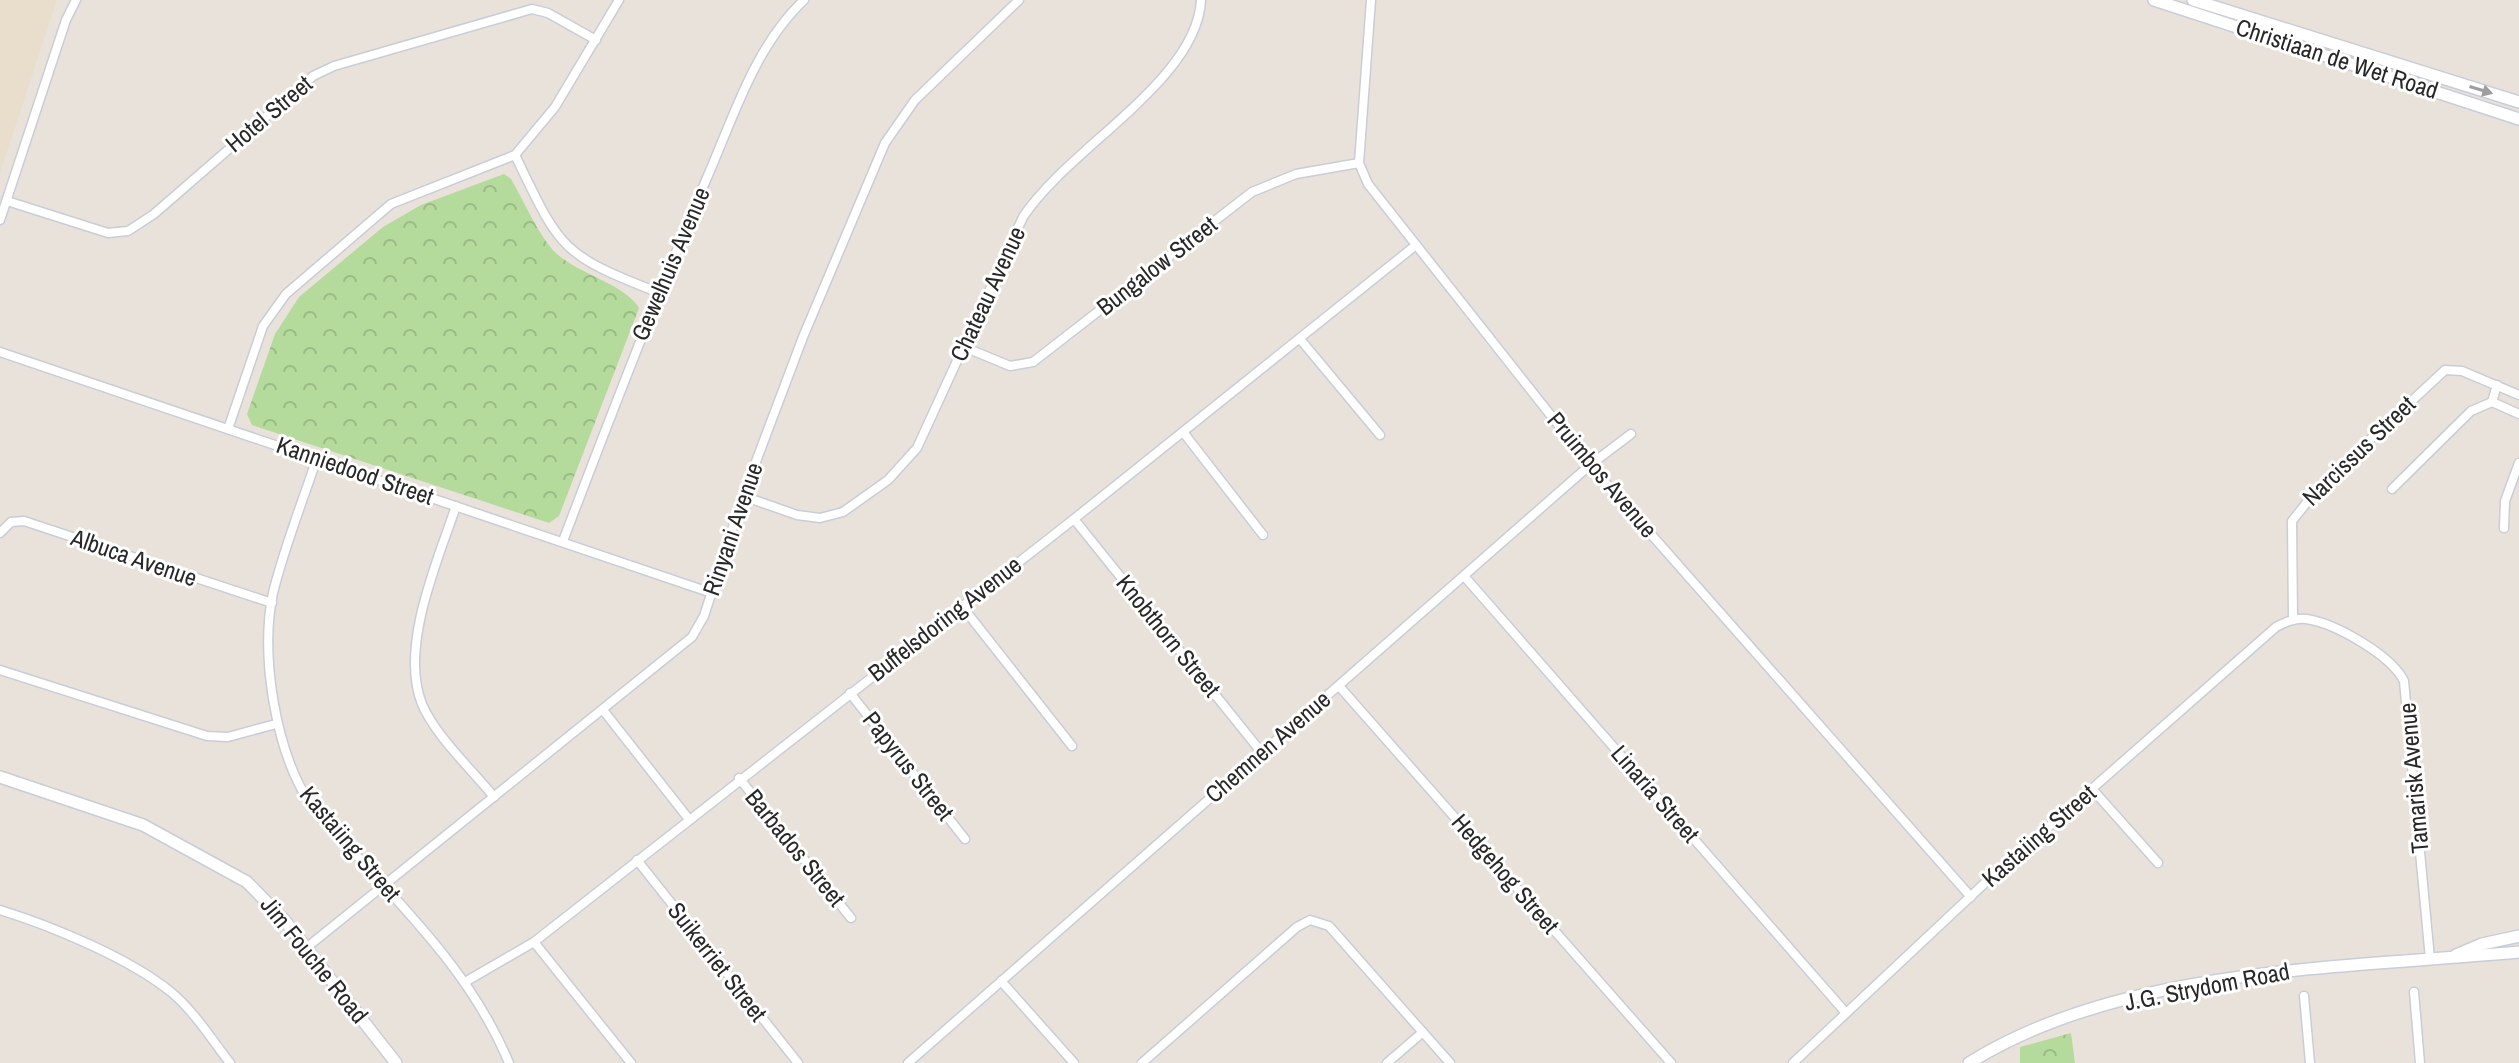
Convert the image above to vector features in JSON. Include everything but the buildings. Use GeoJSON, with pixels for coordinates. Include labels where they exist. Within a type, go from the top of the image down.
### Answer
{"type":"FeatureCollection","features":[{"type":"Feature","properties":{"kind":"street"},"geometry":{"type":"LineString","coordinates":[[0,220],[66,20],[76,0]]}},
{"type":"Feature","properties":{"kind":"street"},"geometry":{"type":"LineString","coordinates":[[228,429],[263,326],[293,286],[391,204],[515,155],[546,120],[619,0]]}},
{"type":"Feature","properties":{"kind":"street","name":"Gewelhuis Avenue"},"geometry":{"type":"LineString","coordinates":[[563,541],[657,292],[764,52],[804,0]]}},
{"type":"Feature","properties":{"kind":"street","name":"Rinyani Avenue"},"geometry":{"type":"LineString","coordinates":[[306,948],[692,637],[704,616],[709,592],[743,496],[803,337],[885,143],[915,100],[1019,0]]}},
{"type":"Feature","properties":{"kind":"street","name":"Chateau Avenue"},"geometry":{"type":"LineString","coordinates":[[743,496],[810,518],[832,516],[860,503],[888,480],[917,448],[1016,231],[1034,200],[1179,60],[1195,31],[1201,0]]}},
{"type":"Feature","properties":{"kind":"street"},"geometry":{"type":"LineString","coordinates":[[1359,163],[1371,0]]}},
{"type":"Feature","properties":{"kind":"street","name":"Christiaan de Wet Road"},"geometry":{"type":"LineString","coordinates":[[2154,0],[2519,119]]}},
{"type":"Feature","properties":{"kind":"street","name":"Christiaan de Wet Road"},"geometry":{"type":"LineString","coordinates":[[2193,0],[2519,102]]}},
{"type":"Feature","properties":{"kind":"street","name":"Hotel Street"},"geometry":{"type":"LineString","coordinates":[[7,201],[108,233],[123,233],[154,214],[313,76],[334,66],[532,9],[548,13],[596,40]]}},
{"type":"Feature","properties":{"kind":"street"},"geometry":{"type":"LineString","coordinates":[[515,155],[547,221],[563,245],[587,264],[657,292]]}},
{"type":"Feature","properties":{"kind":"street","name":"Bungalow Street"},"geometry":{"type":"LineString","coordinates":[[964,347],[1010,366],[1033,362],[1252,192],[1296,174],[1359,163]]}},
{"type":"Feature","properties":{"kind":"street","name":"Pruimbos Avenue"},"geometry":{"type":"LineString","coordinates":[[1359,163],[1368,184],[1590,465],[1971,897]]}},
{"type":"Feature","properties":{"kind":"street","name":"Buffelsdoring Avenue"},"geometry":{"type":"LineString","coordinates":[[465,982],[534,942],[739,778],[1074,519],[1416,245]]}},
{"type":"Feature","properties":{"kind":"street"},"geometry":{"type":"LineString","coordinates":[[1300,339],[1380,435]]}},
{"type":"Feature","properties":{"kind":"street","name":"Kanniedood Street"},"geometry":{"type":"LineString","coordinates":[[0,352],[709,592]]}},
{"type":"Feature","properties":{"kind":"street","name":"Narcissus Street"},"geometry":{"type":"LineString","coordinates":[[2293,619],[2292,521],[2303,504],[2445,370],[2462,371],[2519,395]]}},
{"type":"Feature","properties":{"kind":"street"},"geometry":{"type":"LineString","coordinates":[[2492,402],[2497,385]]}},
{"type":"Feature","properties":{"kind":"street"},"geometry":{"type":"LineString","coordinates":[[2392,489],[2471,411],[2492,402],[2519,414]]}},
{"type":"Feature","properties":{"kind":"street"},"geometry":{"type":"LineString","coordinates":[[1183,432],[1263,535]]}},
{"type":"Feature","properties":{"kind":"street","name":"Chemnen Avenue"},"geometry":{"type":"LineString","coordinates":[[908,1063],[1590,465],[1631,434]]}},
{"type":"Feature","properties":{"kind":"street","name":"Kastaiing Street"},"geometry":{"type":"LineString","coordinates":[[317,458],[272,603],[276,724],[298,783],[309,802],[465,982],[491,1021],[509,1063]]}},
{"type":"Feature","properties":{"kind":"street"},"geometry":{"type":"LineString","coordinates":[[2504,528],[2505,501],[2519,463]]}},
{"type":"Feature","properties":{"kind":"street"},"geometry":{"type":"LineString","coordinates":[[456,506],[420,619],[418,686],[428,715],[494,797]]}},
{"type":"Feature","properties":{"kind":"street","name":"Knobthorn Street"},"geometry":{"type":"LineString","coordinates":[[1074,519],[1262,753]]}},
{"type":"Feature","properties":{"kind":"street","name":"Albuca Avenue"},"geometry":{"type":"LineString","coordinates":[[0,533],[11,522],[24,521],[272,603]]}},
{"type":"Feature","properties":{"kind":"street","name":"Linaria Street"},"geometry":{"type":"LineString","coordinates":[[1464,576],[1846,1013]]}},
{"type":"Feature","properties":{"kind":"street"},"geometry":{"type":"LineString","coordinates":[[961,605],[1072,746]]}},
{"type":"Feature","properties":{"kind":"street","name":"Kastaiing Street"},"geometry":{"type":"LineString","coordinates":[[1793,1063],[1971,897],[2276,627],[2293,619]]}},
{"type":"Feature","properties":{"kind":"street","name":"Tamarisk Avenue"},"geometry":{"type":"LineString","coordinates":[[2293,619],[2315,622],[2382,654],[2393,663],[2404,681],[2430,959]]}},
{"type":"Feature","properties":{"kind":"street"},"geometry":{"type":"LineString","coordinates":[[0,670],[207,736],[228,737],[276,724]]}},
{"type":"Feature","properties":{"kind":"street","name":"Hedgehog Street"},"geometry":{"type":"LineString","coordinates":[[1339,686],[1671,1063]]}},
{"type":"Feature","properties":{"kind":"street","name":"Papyrus Street"},"geometry":{"type":"LineString","coordinates":[[850,693],[965,839]]}},
{"type":"Feature","properties":{"kind":"street"},"geometry":{"type":"LineString","coordinates":[[603,710],[688,818]]}},
{"type":"Feature","properties":{"kind":"street","name":"Jim Fouche Road"},"geometry":{"type":"LineString","coordinates":[[0,777],[143,825],[211,860],[258,891],[396,1063]]}},
{"type":"Feature","properties":{"kind":"street","name":"Barbados Street"},"geometry":{"type":"LineString","coordinates":[[739,778],[851,918]]}},
{"type":"Feature","properties":{"kind":"street"},"geometry":{"type":"LineString","coordinates":[[2093,790],[2158,863]]}},
{"type":"Feature","properties":{"kind":"street","name":"Suikerriet Street"},"geometry":{"type":"LineString","coordinates":[[637,860],[798,1063]]}},
{"type":"Feature","properties":{"kind":"street"},"geometry":{"type":"LineString","coordinates":[[0,910],[52,928],[161,985],[183,1003],[230,1063]]}},
{"type":"Feature","properties":{"kind":"street"},"geometry":{"type":"LineString","coordinates":[[1142,1063],[1297,927],[1310,920],[1329,926],[1450,1063]]}},
{"type":"Feature","properties":{"kind":"street","name":"J.G. Strydom Road"},"geometry":{"type":"LineString","coordinates":[[2456,955],[2482,944],[2519,936]]}},
{"type":"Feature","properties":{"kind":"street"},"geometry":{"type":"LineString","coordinates":[[534,942],[631,1063]]}},
{"type":"Feature","properties":{"kind":"street","name":"J.G. Strydom Road"},"geometry":{"type":"LineString","coordinates":[[1969,1063],[2044,1025],[2167,991],[2244,976],[2456,955],[2519,952]]}},
{"type":"Feature","properties":{"kind":"street"},"geometry":{"type":"LineString","coordinates":[[1001,981],[1074,1063]]}},
{"type":"Feature","properties":{"kind":"street"},"geometry":{"type":"LineString","coordinates":[[2414,992],[2420,1063]]}},
{"type":"Feature","properties":{"kind":"street"},"geometry":{"type":"LineString","coordinates":[[2304,996],[2310,1063]]}},
{"type":"Feature","properties":{"kind":"street"},"geometry":{"type":"LineString","coordinates":[[1387,1063],[1423,1032]]}},
{"type":"Feature","properties":{"kind":"shaded area"},"geometry":{"type":"Polygon","coordinates":[[[0,0],[57,0],[0,173],[0,0]]]}},
{"type":"Feature","properties":{"kind":"green space"},"geometry":{"type":"Polygon","coordinates":[[[504,174],[511,179],[538,229],[557,254],[624,293],[639,308],[559,516],[549,523],[252,425],[247,414],[275,334],[299,297],[383,227],[421,205],[504,174]]]}},
{"type":"Feature","properties":{"kind":"green space"},"geometry":{"type":"Polygon","coordinates":[[[2071,1033],[2075,1063],[2020,1063],[2020,1047],[2071,1033]]]}}]}
